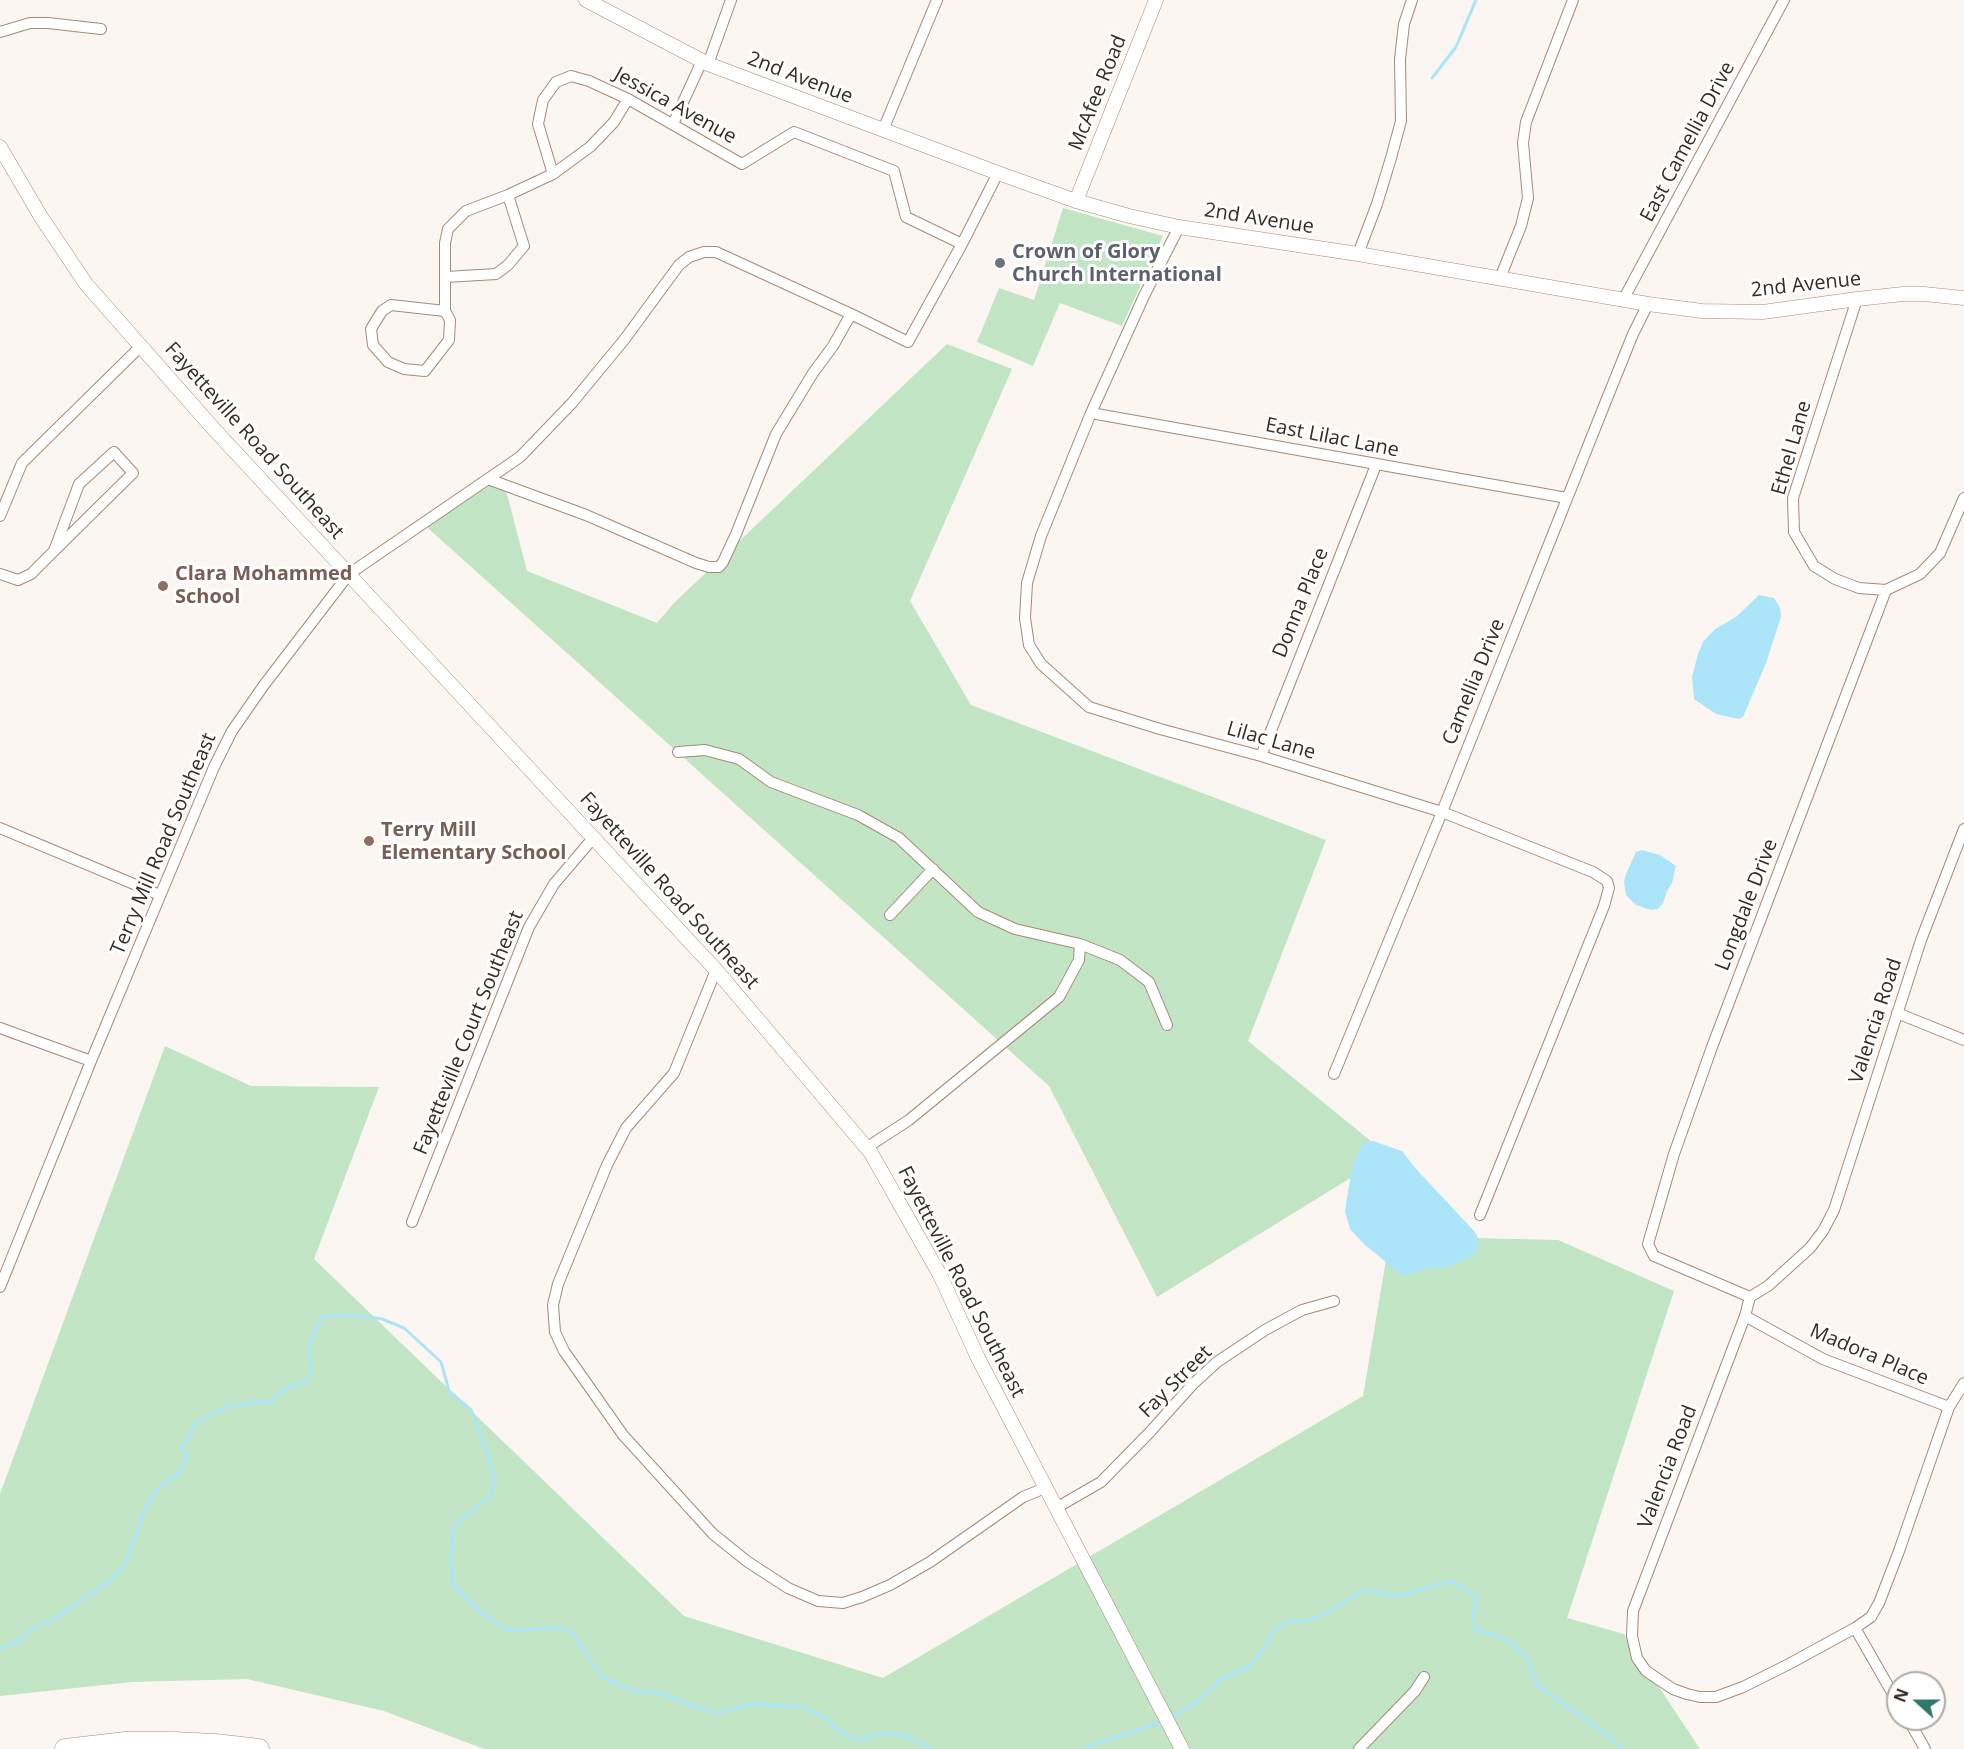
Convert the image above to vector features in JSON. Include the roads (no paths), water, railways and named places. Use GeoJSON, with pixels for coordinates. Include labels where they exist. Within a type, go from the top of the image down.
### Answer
{"type":"FeatureCollection","features":[{"type":"Feature","properties":{"kind":"highway"},"geometry":{"type":"LineString","coordinates":[[66,1749],[126,1743],[173,1742],[259,1749]]}},
{"type":"Feature","properties":{"kind":"street","name":"2nd Avenue"},"geometry":{"type":"LineString","coordinates":[[586,0],[705,62],[998,173],[1076,201],[1128,216],[1179,227],[1358,254],[1623,300],[1702,310],[1763,312],[1857,298],[1924,294],[1964,298]]}},
{"type":"Feature","properties":{"kind":"street"},"geometry":{"type":"LineString","coordinates":[[673,124],[705,62],[731,0]]}},
{"type":"Feature","properties":{"kind":"street"},"geometry":{"type":"LineString","coordinates":[[884,130],[937,0]]}},
{"type":"Feature","properties":{"kind":"street","name":"McAfee Road"},"geometry":{"type":"LineString","coordinates":[[1076,201],[1156,0]]}},
{"type":"Feature","properties":{"kind":"street"},"geometry":{"type":"LineString","coordinates":[[1358,254],[1386,177],[1401,121],[1400,59],[1404,24],[1412,0]]}},
{"type":"Feature","properties":{"kind":"street"},"geometry":{"type":"LineString","coordinates":[[1500,278],[1521,226],[1528,198],[1523,143],[1526,122],[1573,0]]}},
{"type":"Feature","properties":{"kind":"street","name":"East Camellia Drive"},"geometry":{"type":"LineString","coordinates":[[1623,300],[1784,0]]}},
{"type":"Feature","properties":{"kind":"street"},"geometry":{"type":"LineString","coordinates":[[0,32],[30,23],[101,29]]}},
{"type":"Feature","properties":{"kind":"street","name":"Jessica Avenue"},"geometry":{"type":"LineString","coordinates":[[553,174],[538,124],[543,100],[556,82],[571,76],[589,81],[628,99],[742,164],[794,132],[894,171],[906,217],[962,244]]}},
{"type":"Feature","properties":{"kind":"street"},"geometry":{"type":"LineString","coordinates":[[445,311],[391,305],[382,311],[371,329],[373,345],[388,362],[404,369],[425,370],[449,340],[450,320],[445,311],[445,243],[448,229],[466,211],[553,174],[590,147],[614,122],[628,99]]}},
{"type":"Feature","properties":{"kind":"street","name":"Fayetteville Road Southeast"},"geometry":{"type":"LineString","coordinates":[[0,147],[41,217],[86,284],[212,427],[716,970],[866,1148],[895,1194],[940,1275],[978,1358],[1182,1749]]}},
{"type":"Feature","properties":{"kind":"street","name":"Terry Mill Road Southeast"},"geometry":{"type":"LineString","coordinates":[[0,1287],[91,1061],[214,767],[232,731],[264,685],[349,574],[520,457],[572,403],[624,340],[679,265],[689,257],[704,252],[716,252],[908,342],[998,173]]}},
{"type":"Feature","properties":{"kind":"street"},"geometry":{"type":"LineString","coordinates":[[446,277],[496,274],[508,265],[524,246],[508,195]]}},
{"type":"Feature","properties":{"kind":"street","name":"Lilac Lane"},"geometry":{"type":"LineString","coordinates":[[1179,227],[1144,296],[1091,413],[1041,536],[1027,583],[1025,618],[1029,645],[1041,664],[1089,707],[1261,756],[1442,812],[1593,872],[1607,881],[1609,888],[1604,906],[1480,1215]]}},
{"type":"Feature","properties":{"kind":"street","name":"Ethel Lane"},"geometry":{"type":"LineString","coordinates":[[1857,298],[1792,498],[1794,532],[1814,566],[1835,579],[1860,588],[1886,590]]}},
{"type":"Feature","properties":{"kind":"street","name":"Camellia Drive"},"geometry":{"type":"LineString","coordinates":[[1334,1074],[1442,812],[1633,334],[1648,304]]}},
{"type":"Feature","properties":{"kind":"street"},"geometry":{"type":"LineString","coordinates":[[488,479],[586,515],[696,563],[719,567],[736,534],[776,434],[851,314]]}},
{"type":"Feature","properties":{"kind":"street"},"geometry":{"type":"LineString","coordinates":[[0,516],[22,463],[141,346]]}},
{"type":"Feature","properties":{"kind":"street","name":"East Lilac Lane"},"geometry":{"type":"LineString","coordinates":[[1091,413],[1567,498]]}},
{"type":"Feature","properties":{"kind":"street"},"geometry":{"type":"LineString","coordinates":[[0,574],[18,580],[31,574],[133,473],[114,452],[79,484],[54,551]]}},
{"type":"Feature","properties":{"kind":"street","name":"Donna Place"},"geometry":{"type":"LineString","coordinates":[[1261,756],[1376,465]]}},
{"type":"Feature","properties":{"kind":"street"},"geometry":{"type":"LineString","coordinates":[[1886,590],[1920,574],[1940,553],[1964,498]]}},
{"type":"Feature","properties":{"kind":"street","name":"Longdale Drive"},"geometry":{"type":"LineString","coordinates":[[1750,1297],[1654,1256],[1648,1244],[1674,1154],[1708,1058],[1886,590]]}},
{"type":"Feature","properties":{"kind":"street"},"geometry":{"type":"LineString","coordinates":[[678,752],[705,750],[739,759],[771,782],[858,815],[899,838],[978,912],[1015,929],[1080,944],[1120,960],[1149,982],[1167,1025]]}},
{"type":"Feature","properties":{"kind":"street"},"geometry":{"type":"LineString","coordinates":[[0,828],[160,895]]}},
{"type":"Feature","properties":{"kind":"street","name":"Valencia Road"},"geometry":{"type":"LineString","coordinates":[[1964,829],[1921,940],[1834,1210],[1824,1231],[1810,1248],[1768,1286],[1750,1297],[1745,1316],[1633,1611],[1632,1636],[1637,1658],[1646,1671],[1672,1689],[1700,1697],[1716,1697],[1743,1687],[1855,1628],[1871,1617],[1899,1551],[1949,1407],[1964,1383]]}},
{"type":"Feature","properties":{"kind":"street","name":"Fayetteville Court Southeast"},"geometry":{"type":"LineString","coordinates":[[412,1222],[529,927],[554,884],[594,837]]}},
{"type":"Feature","properties":{"kind":"street"},"geometry":{"type":"LineString","coordinates":[[890,915],[933,869]]}},
{"type":"Feature","properties":{"kind":"street"},"geometry":{"type":"LineString","coordinates":[[866,1148],[909,1120],[1059,997],[1078,960],[1080,944]]}},
{"type":"Feature","properties":{"kind":"street"},"geometry":{"type":"LineString","coordinates":[[716,970],[674,1073],[626,1128],[607,1165],[558,1284],[553,1305],[555,1332],[564,1351],[623,1435],[713,1534],[748,1562],[788,1588],[818,1601],[843,1603],[890,1585],[930,1562],[1023,1497],[1045,1488]]}},
{"type":"Feature","properties":{"kind":"street"},"geometry":{"type":"LineString","coordinates":[[1897,1013],[1964,1040]]}},
{"type":"Feature","properties":{"kind":"street"},"geometry":{"type":"LineString","coordinates":[[0,1028],[91,1061]]}},
{"type":"Feature","properties":{"kind":"street","name":"Fay Street"},"geometry":{"type":"LineString","coordinates":[[1056,1508],[1101,1482],[1193,1384],[1217,1362],[1265,1330],[1302,1310],[1334,1301]]}},
{"type":"Feature","properties":{"kind":"street","name":"Madora Place"},"geometry":{"type":"LineString","coordinates":[[1745,1316],[1823,1359],[1949,1407]]}},
{"type":"Feature","properties":{"kind":"street"},"geometry":{"type":"LineString","coordinates":[[1855,1628],[1886,1681]]}},
{"type":"Feature","properties":{"kind":"street"},"geometry":{"type":"LineString","coordinates":[[1359,1749],[1416,1691],[1424,1677]]}},
{"type":"Feature","properties":{"kind":"street"},"geometry":{"type":"LineString","coordinates":[[1915,1731],[1925,1749]]}},
{"type":"Feature","properties":{"kind":"water"},"geometry":{"type":"Polygon","coordinates":[[[1759,595],[1774,598],[1780,608],[1781,617],[1766,663],[1743,717],[1739,719],[1716,714],[1694,699],[1692,677],[1698,654],[1703,642],[1715,629],[1736,617],[1759,595]]]}},
{"type":"Feature","properties":{"kind":"water"},"geometry":{"type":"Polygon","coordinates":[[[1642,850],[1660,855],[1676,866],[1672,883],[1658,909],[1651,910],[1636,905],[1626,895],[1624,882],[1626,874],[1636,852],[1642,850]]]}},
{"type":"Feature","properties":{"kind":"water"},"geometry":{"type":"Polygon","coordinates":[[[1373,1141],[1402,1151],[1475,1232],[1479,1241],[1478,1249],[1472,1256],[1449,1267],[1431,1268],[1403,1276],[1364,1244],[1350,1229],[1345,1211],[1352,1167],[1362,1145],[1373,1141]]]}},
{"type":"Feature","properties":{"kind":"waterway"},"geometry":{"type":"LineString","coordinates":[[1432,78],[1456,47],[1476,0]]}},
{"type":"Feature","properties":{"kind":"waterway"},"geometry":{"type":"LineString","coordinates":[[0,1649],[17,1642],[35,1627],[57,1617],[111,1580],[125,1564],[151,1497],[169,1479],[179,1475],[187,1455],[182,1448],[198,1421],[227,1407],[263,1401],[271,1403],[292,1385],[306,1383],[311,1373],[309,1354],[312,1337],[323,1316],[356,1315],[382,1319],[404,1328],[441,1362],[449,1391],[471,1410],[489,1459],[494,1481],[491,1497],[473,1509],[453,1528],[451,1554],[452,1583],[477,1609],[508,1631],[561,1627],[573,1633],[601,1677],[635,1691],[657,1692],[710,1712],[723,1712],[749,1704],[804,1707],[857,1740],[881,1733],[905,1736],[932,1749]]}},
{"type":"Feature","properties":{"kind":"waterway"},"geometry":{"type":"LineString","coordinates":[[1172,1718],[1199,1700],[1221,1679],[1251,1666],[1273,1631],[1287,1621],[1304,1621],[1319,1617],[1364,1590],[1399,1596],[1453,1582],[1477,1596],[1474,1613],[1475,1630],[1497,1636],[1513,1644],[1526,1658],[1538,1686],[1608,1736],[1621,1749]]}},
{"type":"Feature","properties":{"kind":"waterway"},"geometry":{"type":"LineString","coordinates":[[1087,1749],[1088,1746],[1163,1722]]}},
{"type":"Feature","properties":{"kind":"place","name":"Crown of Glory Church International"},"geometry":{"type":"Point","coordinates":[1000,263]}},
{"type":"Feature","properties":{"kind":"place","name":"Clara Mohammed School"},"geometry":{"type":"Point","coordinates":[163,586]}},
{"type":"Feature","properties":{"kind":"place","name":"Terry Mill Elementary School"},"geometry":{"type":"Point","coordinates":[369,841]}}]}
